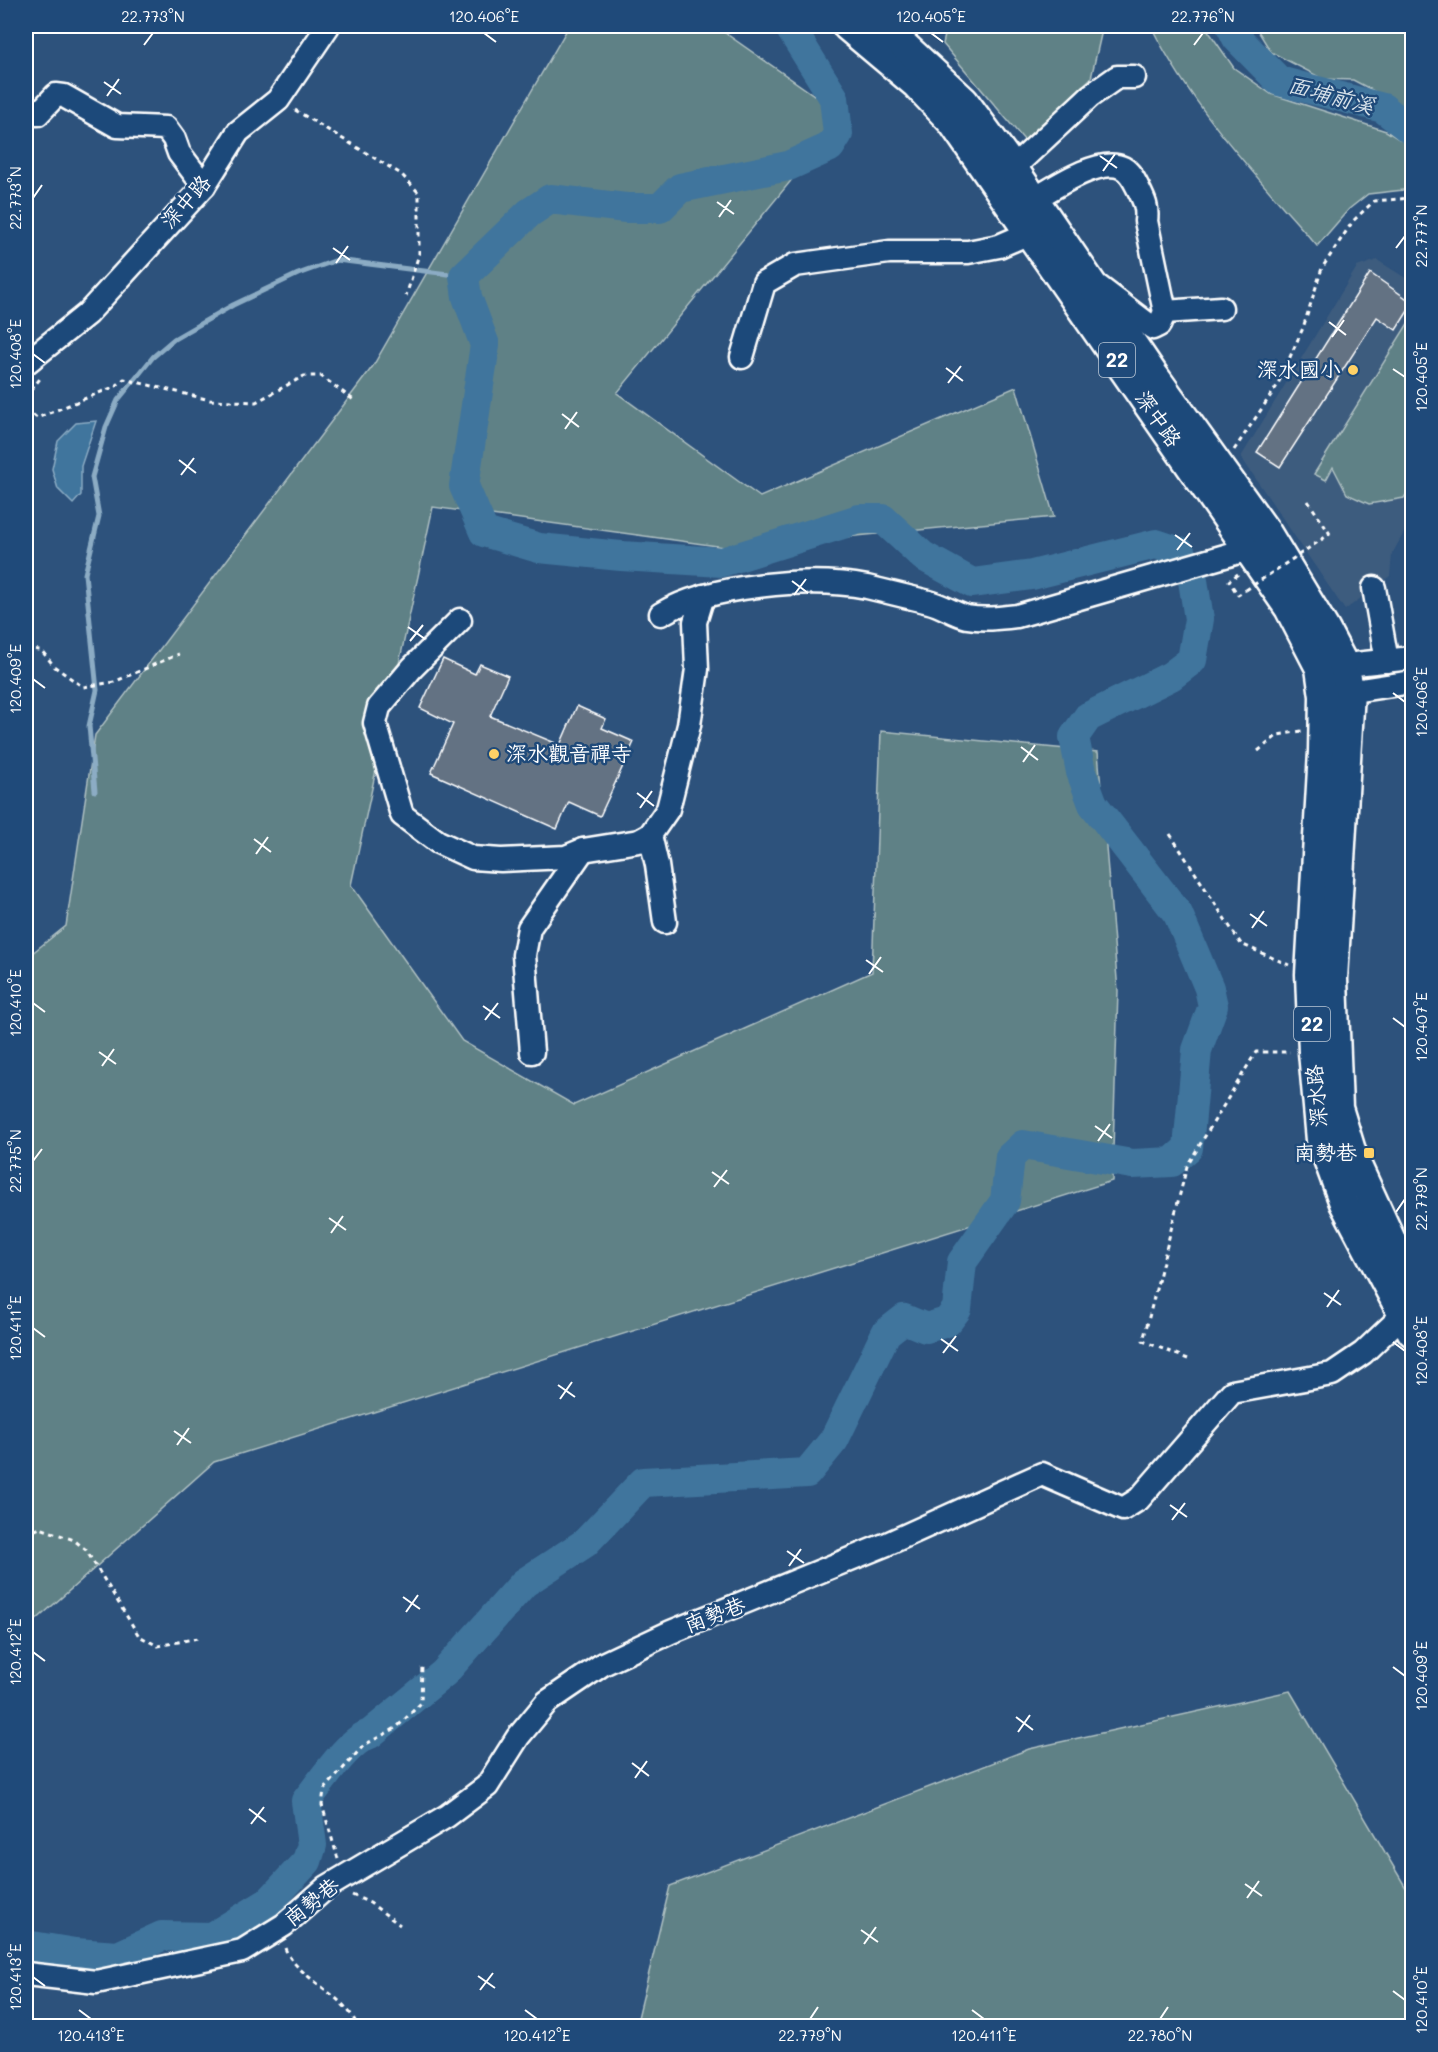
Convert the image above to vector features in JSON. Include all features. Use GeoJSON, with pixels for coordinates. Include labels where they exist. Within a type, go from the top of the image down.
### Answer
{"type":"FeatureCollection","features":[{"type":"Feature","properties":{"kind":"main road","name":"22"},"geometry":{"type":"LineString","coordinates":[[847,26],[880,33]]}},
{"type":"Feature","properties":{"kind":"main road","name":"深中路"},"geometry":{"type":"LineString","coordinates":[[880,33],[964,101],[1012,168],[1036,218],[1253,551],[1334,680]]}},
{"type":"Feature","properties":{"kind":"main road","name":"深中路"},"geometry":{"type":"LineString","coordinates":[[880,33],[916,84],[953,123],[1084,275],[1221,469],[1253,551]]}},
{"type":"Feature","properties":{"kind":"main road","name":"深水路"},"geometry":{"type":"LineString","coordinates":[[1334,680],[1324,727],[1310,974],[1313,1052],[1321,1140],[1344,1203],[1410,1319]]}},
{"type":"Feature","properties":{"kind":"main road","name":"深水路"},"geometry":{"type":"LineString","coordinates":[[1334,680],[1333,979],[1338,1108],[1353,1157],[1371,1200],[1413,1286]]}},
{"type":"Feature","properties":{"kind":"street","name":"深中路"},"geometry":{"type":"LineString","coordinates":[[26,363],[87,314],[204,186],[238,132],[278,100],[328,26]]}},
{"type":"Feature","properties":{"kind":"street"},"geometry":{"type":"LineString","coordinates":[[1012,168],[1090,96],[1117,77],[1134,77]]}},
{"type":"Feature","properties":{"kind":"street"},"geometry":{"type":"LineString","coordinates":[[26,113],[38,114],[56,95],[64,96],[117,126],[166,128],[174,139],[179,153],[204,186]]}},
{"type":"Feature","properties":{"kind":"street"},"geometry":{"type":"LineString","coordinates":[[742,357],[764,283],[795,265],[889,252],[968,252],[999,246],[1036,218],[1074,176],[1111,165],[1124,168],[1132,177],[1148,207],[1146,221],[1165,312],[1159,325],[1152,328],[1084,275]]}},
{"type":"Feature","properties":{"kind":"street"},"geometry":{"type":"LineString","coordinates":[[1165,312],[1221,308]]}},
{"type":"Feature","properties":{"kind":"street"},"geometry":{"type":"LineString","coordinates":[[661,614],[680,603],[703,596],[759,586],[810,584],[865,587],[930,602],[966,616],[994,619],[1017,616],[1253,551]]}},
{"type":"Feature","properties":{"kind":"street"},"geometry":{"type":"LineString","coordinates":[[1334,680],[1401,660],[1374,588]]}},
{"type":"Feature","properties":{"kind":"street"},"geometry":{"type":"LineString","coordinates":[[459,620],[412,668],[380,707],[375,723],[402,815],[438,842],[473,858],[501,860],[566,858],[583,850],[639,841],[650,835],[668,809],[689,725],[697,669],[695,622],[703,596]]}},
{"type":"Feature","properties":{"kind":"street"},"geometry":{"type":"LineString","coordinates":[[1334,680],[1408,682]]}},
{"type":"Feature","properties":{"kind":"street"},"geometry":{"type":"LineString","coordinates":[[650,835],[657,865],[665,922]]}},
{"type":"Feature","properties":{"kind":"street"},"geometry":{"type":"LineString","coordinates":[[532,1052],[524,955],[529,928],[583,850]]}},
{"type":"Feature","properties":{"kind":"street","name":"南勢巷"},"geometry":{"type":"LineString","coordinates":[[26,1974],[96,1982],[242,1951],[284,1925],[335,1883],[447,1816],[487,1786],[518,1737],[547,1702],[603,1664],[671,1632],[888,1544],[1042,1474],[1123,1509],[1147,1491],[1232,1392],[1332,1374],[1410,1319]]}},
{"type":"Feature","properties":{"kind":"path"},"geometry":{"type":"LineString","coordinates":[[278,100],[353,148],[401,174],[418,193],[419,254],[406,297]]}},
{"type":"Feature","properties":{"kind":"path"},"geometry":{"type":"LineString","coordinates":[[1221,469],[1277,386],[1303,328],[1322,268],[1353,222],[1374,201],[1413,198]]}},
{"type":"Feature","properties":{"kind":"path"},"geometry":{"type":"LineString","coordinates":[[26,409],[36,418],[62,410],[91,394],[116,386],[124,379],[210,400],[256,402],[304,376],[321,376],[355,401]]}},
{"type":"Feature","properties":{"kind":"path"},"geometry":{"type":"LineString","coordinates":[[1253,551],[1229,580],[1238,595],[1330,534],[1308,501]]}},
{"type":"Feature","properties":{"kind":"path"},"geometry":{"type":"LineString","coordinates":[[26,648],[41,650],[55,667],[83,687],[114,682],[179,654]]}},
{"type":"Feature","properties":{"kind":"path"},"geometry":{"type":"LineString","coordinates":[[1258,751],[1278,735],[1324,727]]}},
{"type":"Feature","properties":{"kind":"path"},"geometry":{"type":"LineString","coordinates":[[1170,834],[1241,944],[1310,974]]}},
{"type":"Feature","properties":{"kind":"path"},"geometry":{"type":"LineString","coordinates":[[1188,1359],[1143,1341],[1187,1166],[1256,1052],[1313,1052]]}},
{"type":"Feature","properties":{"kind":"path"},"geometry":{"type":"LineString","coordinates":[[26,1534],[40,1528],[74,1540],[86,1550],[139,1636],[158,1646],[198,1638]]}},
{"type":"Feature","properties":{"kind":"path"},"geometry":{"type":"LineString","coordinates":[[400,1925],[370,1903],[335,1883],[322,1806],[324,1790],[364,1745],[396,1728],[421,1703],[422,1665]]}},
{"type":"Feature","properties":{"kind":"path"},"geometry":{"type":"LineString","coordinates":[[284,1925],[285,1951],[335,1998],[357,2026]]}},
{"type":"Feature","properties":{"kind":"shaded area","name":"深水國小"},"geometry":{"type":"Polygon","coordinates":[[[1377,260],[1412,282],[1412,518],[1392,554],[1390,576],[1345,610],[1241,457],[1357,267],[1377,260]]]}},
{"type":"Feature","properties":{"kind":"shaded area"},"geometry":{"type":"Polygon","coordinates":[[[96,421],[81,466],[81,495],[73,504],[58,489],[52,469],[58,441],[76,423],[96,421]]]}},
{"type":"Feature","properties":{"kind":"green space"},"geometry":{"type":"Polygon","coordinates":[[[569,26],[715,26],[844,116],[617,393],[760,497],[1016,387],[1054,517],[732,548],[433,507],[351,885],[462,1041],[574,1105],[872,972],[881,731],[1098,752],[1118,991],[1112,1181],[214,1462],[26,1629],[26,958],[66,926],[95,735],[373,366],[569,26]]]}},
{"type":"Feature","properties":{"kind":"green space"},"geometry":{"type":"Polygon","coordinates":[[[947,26],[1103,26],[1091,78],[1025,141],[943,44],[947,26]]]}},
{"type":"Feature","properties":{"kind":"green space"},"geometry":{"type":"Polygon","coordinates":[[[1151,26],[1205,26],[1234,68],[1271,94],[1386,131],[1412,147],[1412,189],[1368,194],[1349,209],[1317,246],[1227,141],[1186,85],[1151,26]]]}},
{"type":"Feature","properties":{"kind":"green space"},"geometry":{"type":"Polygon","coordinates":[[[1255,26],[1412,26],[1412,111],[1353,80],[1323,79],[1271,52],[1255,26]]]}},
{"type":"Feature","properties":{"kind":"green space"},"geometry":{"type":"Polygon","coordinates":[[[1412,317],[1412,485],[1404,498],[1369,504],[1347,494],[1333,467],[1326,480],[1314,474],[1412,317]]]}},
{"type":"Feature","properties":{"kind":"green space"},"geometry":{"type":"Polygon","coordinates":[[[1290,1691],[1412,1898],[1412,2026],[636,2026],[670,1886],[1029,1749],[1290,1691]]]}},
{"type":"Feature","properties":{"kind":"building"},"geometry":{"type":"Polygon","coordinates":[[[1370,273],[1413,303],[1396,330],[1377,317],[1280,467],[1257,452],[1370,273]]]}},
{"type":"Feature","properties":{"kind":"building","name":"深水觀音禪寺"},"geometry":{"type":"Polygon","coordinates":[[[443,659],[475,674],[480,664],[508,676],[490,716],[560,745],[577,706],[606,719],[602,728],[634,742],[600,816],[569,802],[557,829],[431,773],[453,724],[420,708],[443,659]]]}},
{"type":"Feature","properties":{"kind":"waterway"},"geometry":{"type":"LineString","coordinates":[[26,1945],[75,1953],[118,1956],[162,1936],[212,1937],[269,1902],[307,1861],[312,1845],[306,1801],[344,1753],[444,1673],[524,1583],[585,1543],[643,1482],[807,1473],[834,1440],[886,1333],[904,1319],[926,1328],[947,1322],[957,1309],[962,1262],[1005,1201],[1010,1157],[1023,1145],[1132,1164],[1172,1162],[1188,1148],[1197,1050],[1213,1006],[1209,988],[1178,914],[1093,804],[1081,772],[1074,737],[1088,717],[1171,676],[1192,660],[1199,619],[1192,574],[1180,552],[1156,544],[1032,575],[972,583],[923,556],[883,519],[859,519],[722,562],[621,556],[539,548],[484,532],[464,486],[485,345],[467,297],[464,276],[529,213],[550,199],[626,208],[660,208],[680,188],[788,166],[830,147],[838,134],[834,98],[789,26]]}},
{"type":"Feature","properties":{"kind":"waterway","name":"面埔前溪"},"geometry":{"type":"LineString","coordinates":[[1231,26],[1237,38],[1279,81],[1383,108],[1412,131]]}},
{"type":"Feature","properties":{"kind":"waterway"},"geometry":{"type":"LineString","coordinates":[[95,791],[89,726],[97,690],[85,574],[99,516],[92,477],[106,427],[118,400],[153,357],[174,339],[233,305],[298,274],[337,260],[464,276]]}},
{"type":"Feature","properties":{"kind":"place","name":"深水國小"},"geometry":{"type":"Point","coordinates":[1353,370]}},
{"type":"Feature","properties":{"kind":"place","name":"深水觀音禪寺"},"geometry":{"type":"Point","coordinates":[494,754]}},
{"type":"Feature","properties":{"kind":"place","name":"南勢巷"},"geometry":{"type":"Point","coordinates":[1369,1153]}}]}
